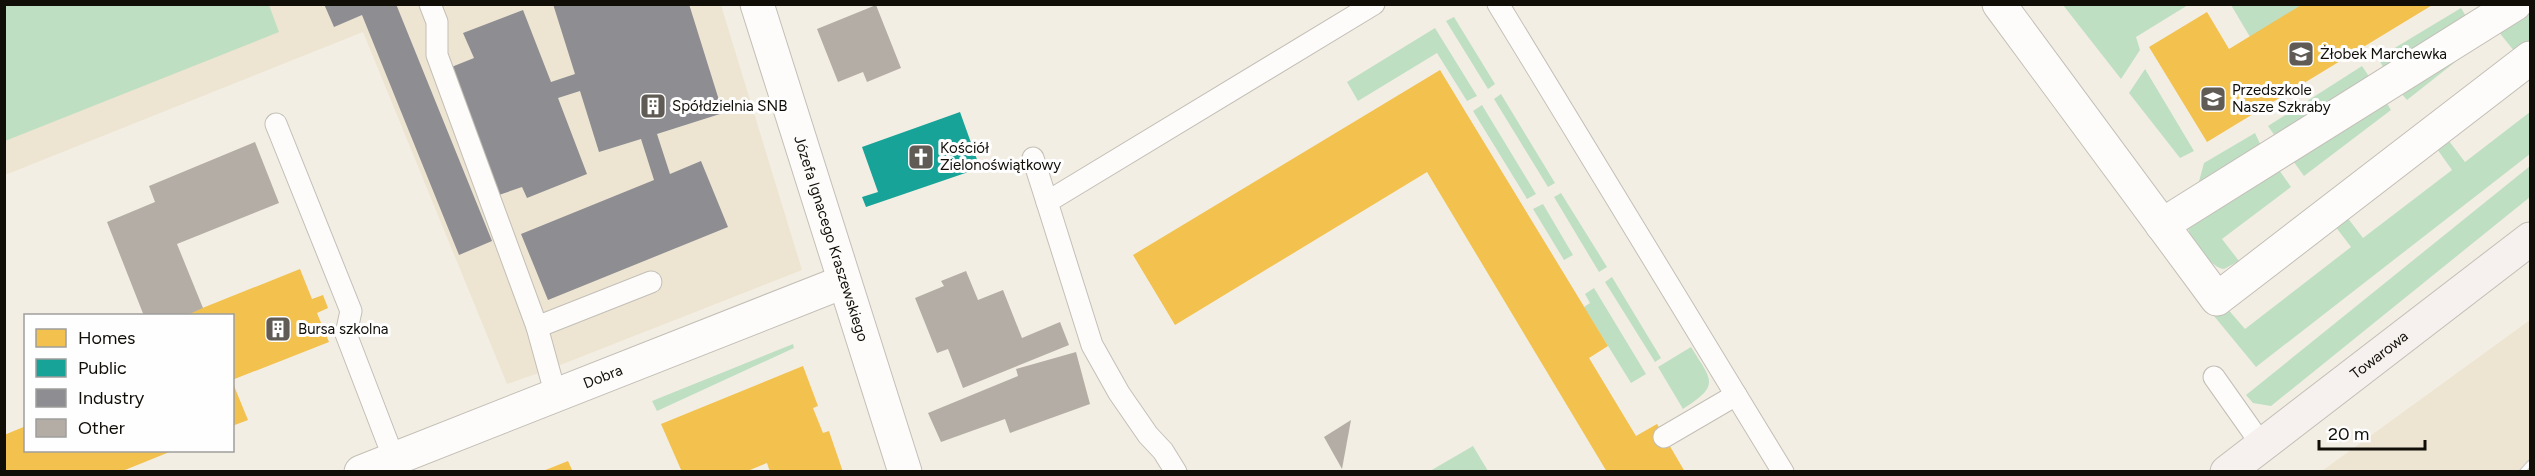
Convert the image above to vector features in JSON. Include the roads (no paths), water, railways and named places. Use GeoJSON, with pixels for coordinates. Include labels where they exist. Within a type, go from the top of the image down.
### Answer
{"type":"FeatureCollection","features":[{"type":"Feature","properties":{"kind":"main road","name":"Towarowa"},"geometry":{"type":"LineString","coordinates":[[2227,471],[2530,239]]}},
{"type":"Feature","properties":{"kind":"street","name":"Józefa Ignacego Kraszewskiego"},"geometry":{"type":"LineString","coordinates":[[757,4],[843,282],[905,471]]}},
{"type":"Feature","properties":{"kind":"street"},"geometry":{"type":"LineString","coordinates":[[1999,4],[2217,299],[2530,58]]}},
{"type":"Feature","properties":{"kind":"street"},"geometry":{"type":"LineString","coordinates":[[2162,225],[2515,4]]}},
{"type":"Feature","properties":{"kind":"street","name":"Dobra"},"geometry":{"type":"LineString","coordinates":[[362,471],[843,282]]}},
{"type":"Feature","properties":{"kind":"lane"},"geometry":{"type":"LineString","coordinates":[[430,4],[437,22],[437,55],[537,327],[556,396]]}},
{"type":"Feature","properties":{"kind":"lane"},"geometry":{"type":"LineString","coordinates":[[1047,202],[1374,4]]}},
{"type":"Feature","properties":{"kind":"lane"},"geometry":{"type":"LineString","coordinates":[[1498,4],[1783,471]]}},
{"type":"Feature","properties":{"kind":"lane"},"geometry":{"type":"LineString","coordinates":[[276,124],[351,311],[346,334],[394,459]]}},
{"type":"Feature","properties":{"kind":"lane"},"geometry":{"type":"LineString","coordinates":[[1033,158],[1092,345],[1119,393],[1176,471]]}},
{"type":"Feature","properties":{"kind":"lane"},"geometry":{"type":"LineString","coordinates":[[537,327],[651,282]]}},
{"type":"Feature","properties":{"kind":"lane"},"geometry":{"type":"LineString","coordinates":[[2214,377],[2262,445]]}},
{"type":"Feature","properties":{"kind":"lane"},"geometry":{"type":"LineString","coordinates":[[1664,437],[1736,395]]}},
{"type":"Feature","properties":{"kind":"railway"},"geometry":{"type":"LineString","coordinates":[[2522,472],[2530,463]]}},
{"type":"Feature","properties":{"kind":"place","name":"Żłobek Marchewka"},"geometry":{"type":"Point","coordinates":[2301,54]}},
{"type":"Feature","properties":{"kind":"place","name":"Przedszkole Nasze Szkraby"},"geometry":{"type":"Point","coordinates":[2213,99]}},
{"type":"Feature","properties":{"kind":"place","name":"Spółdzielnia SNB"},"geometry":{"type":"Point","coordinates":[653,106]}},
{"type":"Feature","properties":{"kind":"place","name":"Kościół Zielonoświątkowy"},"geometry":{"type":"Point","coordinates":[921,157]}},
{"type":"Feature","properties":{"kind":"place","name":"Bursa szkolna"},"geometry":{"type":"Point","coordinates":[278,329]}}]}
